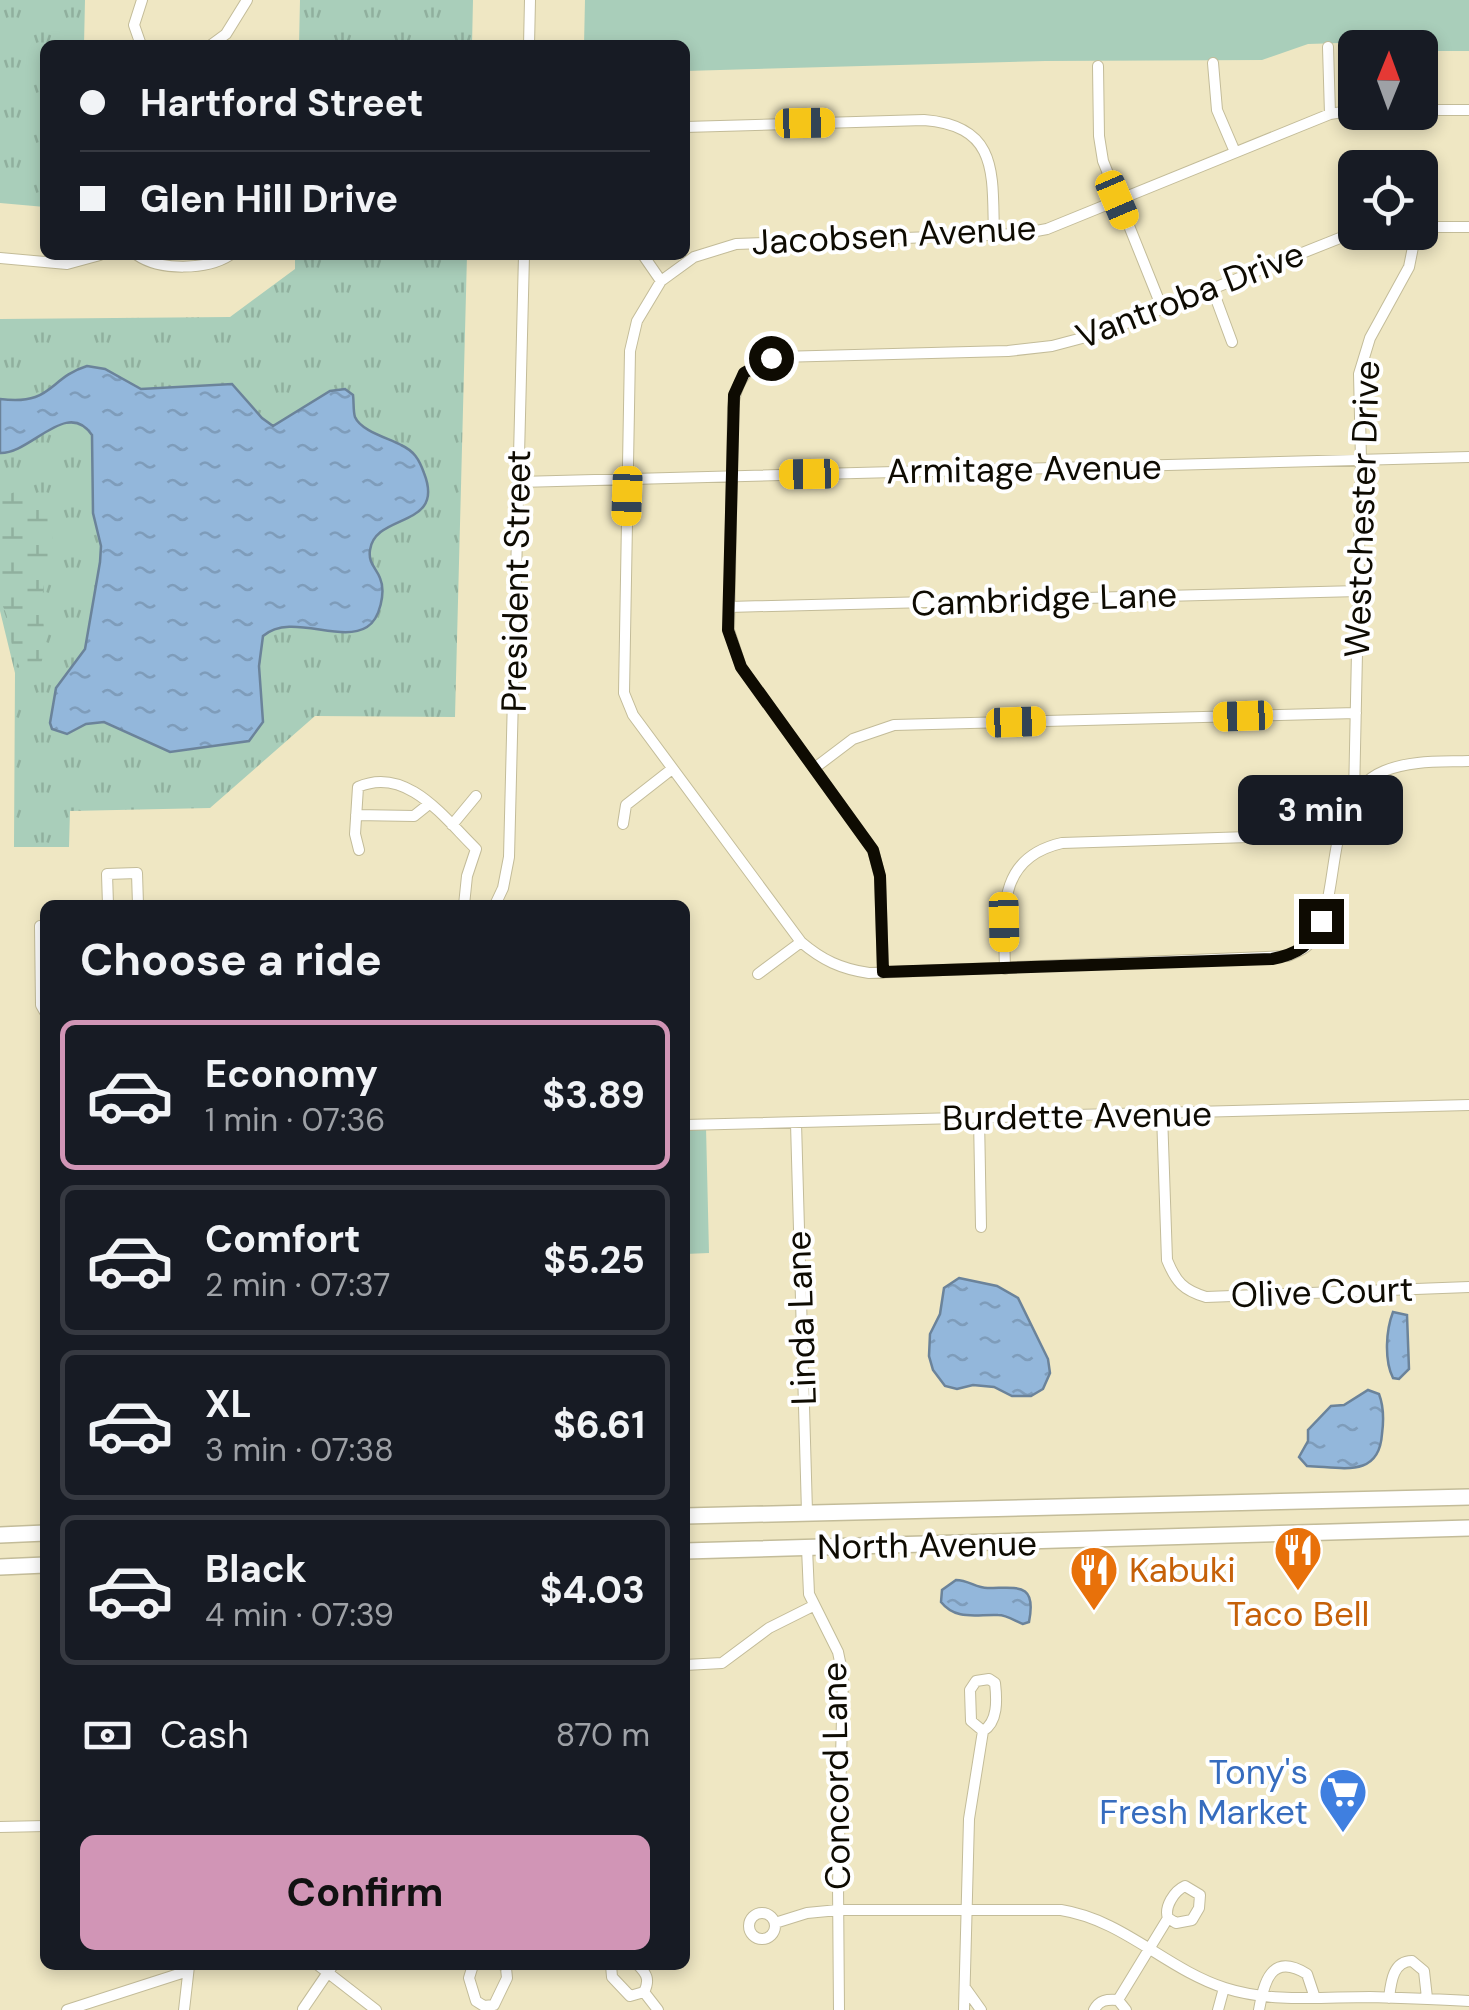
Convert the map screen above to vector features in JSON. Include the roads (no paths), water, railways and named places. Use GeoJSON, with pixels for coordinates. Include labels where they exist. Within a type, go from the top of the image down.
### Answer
{"type":"FeatureCollection","features":[{"type":"Feature","properties":{"kind":"main road","name":"North Avenue"},"geometry":{"type":"LineString","coordinates":[[690,1516],[1469,1497]]}},
{"type":"Feature","properties":{"kind":"main road","name":"North Avenue"},"geometry":{"type":"LineString","coordinates":[[690,1551],[1469,1528]]}},
{"type":"Feature","properties":{"kind":"main road"},"geometry":{"type":"LineString","coordinates":[[1416,1530],[1469,1539]]}},
{"type":"Feature","properties":{"kind":"main road"},"geometry":{"type":"LineString","coordinates":[[0,1535],[40,1534]]}},
{"type":"Feature","properties":{"kind":"main road"},"geometry":{"type":"LineString","coordinates":[[0,1567],[40,1565]]}},
{"type":"Feature","properties":{"kind":"street"},"geometry":{"type":"LineString","coordinates":[[138,40],[134,25],[142,0]]}},
{"type":"Feature","properties":{"kind":"street"},"geometry":{"type":"LineString","coordinates":[[218,40],[226,34],[247,0]]}},
{"type":"Feature","properties":{"kind":"street"},"geometry":{"type":"LineString","coordinates":[[529,40],[530,0]]}},
{"type":"Feature","properties":{"kind":"street"},"geometry":{"type":"LineString","coordinates":[[1328,47],[1330,114]]}},
{"type":"Feature","properties":{"kind":"street"},"geometry":{"type":"LineString","coordinates":[[1213,63],[1216,110],[1235,152]]}},
{"type":"Feature","properties":{"kind":"street"},"geometry":{"type":"LineString","coordinates":[[1098,66],[1103,161],[1162,308]]}},
{"type":"Feature","properties":{"kind":"street"},"geometry":{"type":"LineString","coordinates":[[1438,110],[1469,110]]}},
{"type":"Feature","properties":{"kind":"street","name":"Jacobsen Avenue"},"geometry":{"type":"LineString","coordinates":[[690,259],[724,246],[994,236],[1047,229],[1338,113]]}},
{"type":"Feature","properties":{"kind":"street"},"geometry":{"type":"LineString","coordinates":[[690,126],[924,120],[954,124],[975,137],[987,155],[992,177],[994,236]]}},
{"type":"Feature","properties":{"kind":"street"},"geometry":{"type":"LineString","coordinates":[[1438,229],[1469,228]]}},
{"type":"Feature","properties":{"kind":"street","name":"Vantroba Drive"},"geometry":{"type":"LineString","coordinates":[[732,476],[736,388],[754,365],[764,360],[1025,350],[1081,340],[1338,239]]}},
{"type":"Feature","properties":{"kind":"street","name":"Westchester Drive"},"geometry":{"type":"LineString","coordinates":[[1354,798],[1361,359],[1409,267],[1413,250]]}},
{"type":"Feature","properties":{"kind":"street"},"geometry":{"type":"LineString","coordinates":[[0,258],[68,264],[82,260]]}},
{"type":"Feature","properties":{"kind":"street"},"geometry":{"type":"LineString","coordinates":[[146,260],[164,265],[208,264],[218,260]]}},
{"type":"Feature","properties":{"kind":"street","name":"President Street"},"geometry":{"type":"LineString","coordinates":[[497,900],[509,858],[524,260]]}},
{"type":"Feature","properties":{"kind":"street"},"geometry":{"type":"LineString","coordinates":[[646,260],[661,282],[644,307],[632,336],[622,685],[633,716],[802,942],[818,956],[839,967],[883,972],[1288,956],[1308,945],[1318,930],[1339,834],[1354,798],[1383,772],[1420,762],[1469,761]]}},
{"type":"Feature","properties":{"kind":"street","name":"Jacobsen Avenue"},"geometry":{"type":"LineString","coordinates":[[661,282],[689,260]]}},
{"type":"Feature","properties":{"kind":"street"},"geometry":{"type":"LineString","coordinates":[[1212,288],[1232,342]]}},
{"type":"Feature","properties":{"kind":"street","name":"Armitage Avenue"},"geometry":{"type":"LineString","coordinates":[[518,482],[1469,457]]}},
{"type":"Feature","properties":{"kind":"street"},"geometry":{"type":"LineString","coordinates":[[732,476],[731,643],[741,667],[873,850],[880,876],[883,972]]}},
{"type":"Feature","properties":{"kind":"street","name":"Cambridge Lane"},"geometry":{"type":"LineString","coordinates":[[729,607],[1359,590]]}},
{"type":"Feature","properties":{"kind":"street"},"geometry":{"type":"LineString","coordinates":[[816,767],[853,739],[894,725],[1356,713]]}},
{"type":"Feature","properties":{"kind":"street"},"geometry":{"type":"LineString","coordinates":[[623,824],[626,805],[672,769]]}},
{"type":"Feature","properties":{"kind":"street"},"geometry":{"type":"LineString","coordinates":[[360,850],[355,834],[356,790],[362,784],[409,786],[476,849],[465,900]]}},
{"type":"Feature","properties":{"kind":"street"},"geometry":{"type":"LineString","coordinates":[[452,825],[476,796]]}},
{"type":"Feature","properties":{"kind":"street"},"geometry":{"type":"LineString","coordinates":[[356,815],[414,816],[429,804]]}},
{"type":"Feature","properties":{"kind":"street"},"geometry":{"type":"LineString","coordinates":[[1005,969],[1007,888],[1025,860],[1045,848],[1072,842],[1339,834]]}},
{"type":"Feature","properties":{"kind":"street"},"geometry":{"type":"LineString","coordinates":[[108,900],[107,874],[137,873],[138,900]]}},
{"type":"Feature","properties":{"kind":"street"},"geometry":{"type":"LineString","coordinates":[[758,974],[802,942]]}},
{"type":"Feature","properties":{"kind":"street","name":"Burdette Avenue"},"geometry":{"type":"LineString","coordinates":[[690,1125],[1469,1105]]}},
{"type":"Feature","properties":{"kind":"street","name":"Olive Court"},"geometry":{"type":"LineString","coordinates":[[1162,1114],[1167,1260],[1179,1284],[1206,1297],[1469,1287]]}},
{"type":"Feature","properties":{"kind":"street"},"geometry":{"type":"LineString","coordinates":[[979,1118],[981,1227]]}},
{"type":"Feature","properties":{"kind":"street","name":"Linda Lane"},"geometry":{"type":"LineString","coordinates":[[796,1123],[806,1512]]}},
{"type":"Feature","properties":{"kind":"street","name":"Concord Lane"},"geometry":{"type":"LineString","coordinates":[[807,1548],[806,1579],[813,1606],[838,1652],[843,1676],[839,2010]]}},
{"type":"Feature","properties":{"kind":"street"},"geometry":{"type":"LineString","coordinates":[[690,1665],[722,1663],[769,1628],[813,1606]]}},
{"type":"Feature","properties":{"kind":"street"},"geometry":{"type":"LineString","coordinates":[[964,2010],[969,1819],[983,1732],[994,1719],[995,1683],[989,1679],[976,1681],[970,1690],[971,1722],[983,1732]]}},
{"type":"Feature","properties":{"kind":"street"},"geometry":{"type":"LineString","coordinates":[[0,1827],[40,1826]]}},
{"type":"Feature","properties":{"kind":"street"},"geometry":{"type":"LineString","coordinates":[[775,1922],[838,1910],[1071,1912],[1117,1927],[1224,1988],[1262,1996],[1469,2000]]}},
{"type":"Feature","properties":{"kind":"street"},"geometry":{"type":"LineString","coordinates":[[1094,2010],[1107,1999],[1122,2005],[1148,1947],[1168,1918]]}},
{"type":"Feature","properties":{"kind":"street"},"geometry":{"type":"LineString","coordinates":[[1389,1998],[1392,1978],[1404,1961],[1418,1964],[1424,1972],[1427,1998]]}},
{"type":"Feature","properties":{"kind":"street"},"geometry":{"type":"LineString","coordinates":[[1259,2010],[1267,1975],[1276,1970],[1294,1968],[1307,1974],[1314,1998]]}},
{"type":"Feature","properties":{"kind":"street"},"geometry":{"type":"LineString","coordinates":[[68,2010],[183,1970]]}},
{"type":"Feature","properties":{"kind":"street"},"geometry":{"type":"LineString","coordinates":[[184,2010],[189,1970]]}},
{"type":"Feature","properties":{"kind":"street"},"geometry":{"type":"LineString","coordinates":[[304,2009],[324,1970]]}},
{"type":"Feature","properties":{"kind":"street"},"geometry":{"type":"LineString","coordinates":[[329,1970],[376,2010]]}},
{"type":"Feature","properties":{"kind":"street"},"geometry":{"type":"LineString","coordinates":[[471,1970],[469,1978],[476,2001],[484,2006],[494,2005],[507,1978],[506,1970]]}},
{"type":"Feature","properties":{"kind":"street"},"geometry":{"type":"LineString","coordinates":[[611,1970],[612,1977],[630,1996],[644,1992]]}},
{"type":"Feature","properties":{"kind":"street"},"geometry":{"type":"LineString","coordinates":[[642,1970],[648,1983],[644,1992]]}},
{"type":"Feature","properties":{"kind":"street"},"geometry":{"type":"LineString","coordinates":[[966,1988],[982,2010]]}},
{"type":"Feature","properties":{"kind":"street"},"geometry":{"type":"LineString","coordinates":[[1218,2010],[1224,1988]]}},
{"type":"Feature","properties":{"kind":"street"},"geometry":{"type":"LineString","coordinates":[[644,1992],[658,2010]]}},
{"type":"Feature","properties":{"kind":"street"},"geometry":{"type":"LineString","coordinates":[[462,2010],[476,2001]]}},
{"type":"Feature","properties":{"kind":"water"},"geometry":{"type":"Polygon","coordinates":[[[87,366],[105,369],[141,389],[232,384],[273,426],[330,391],[345,389],[353,395],[358,422],[409,450],[422,468],[428,491],[426,503],[418,512],[384,530],[370,550],[382,590],[381,605],[372,623],[343,632],[287,627],[263,636],[259,666],[263,722],[249,741],[170,752],[104,722],[86,724],[67,734],[52,729],[56,688],[85,649],[100,562],[101,546],[93,513],[92,435],[82,425],[71,422],[0,453],[0,399],[41,395],[87,366]]]}},
{"type":"Feature","properties":{"kind":"water"},"geometry":{"type":"Polygon","coordinates":[[[959,1278],[997,1286],[1018,1298],[1048,1359],[1050,1373],[1043,1389],[1031,1396],[1012,1396],[994,1387],[945,1386],[933,1370],[930,1334],[940,1314],[944,1288],[959,1278]]]}},
{"type":"Feature","properties":{"kind":"water"},"geometry":{"type":"Polygon","coordinates":[[[1393,1312],[1407,1315],[1409,1369],[1399,1379],[1393,1378],[1387,1354],[1393,1312]]]}},
{"type":"Feature","properties":{"kind":"water"},"geometry":{"type":"Polygon","coordinates":[[[1368,1390],[1379,1394],[1383,1413],[1383,1429],[1374,1458],[1356,1467],[1307,1466],[1299,1457],[1308,1441],[1308,1430],[1331,1406],[1344,1405],[1368,1390]]]}},
{"type":"Feature","properties":{"kind":"water"},"geometry":{"type":"Polygon","coordinates":[[[956,1580],[985,1588],[1022,1590],[1030,1600],[1029,1622],[1023,1624],[1001,1615],[953,1612],[941,1602],[942,1590],[956,1580]]]}},
{"type":"Feature","properties":{"kind":"place","name":"Taco Bell"},"geometry":{"type":"Point","coordinates":[1298,1592]}},
{"type":"Feature","properties":{"kind":"place","name":"Kabuki"},"geometry":{"type":"Point","coordinates":[1094,1612]}},
{"type":"Feature","properties":{"kind":"place","name":"Tony's Fresh Market"},"geometry":{"type":"Point","coordinates":[1343,1834]}}]}
